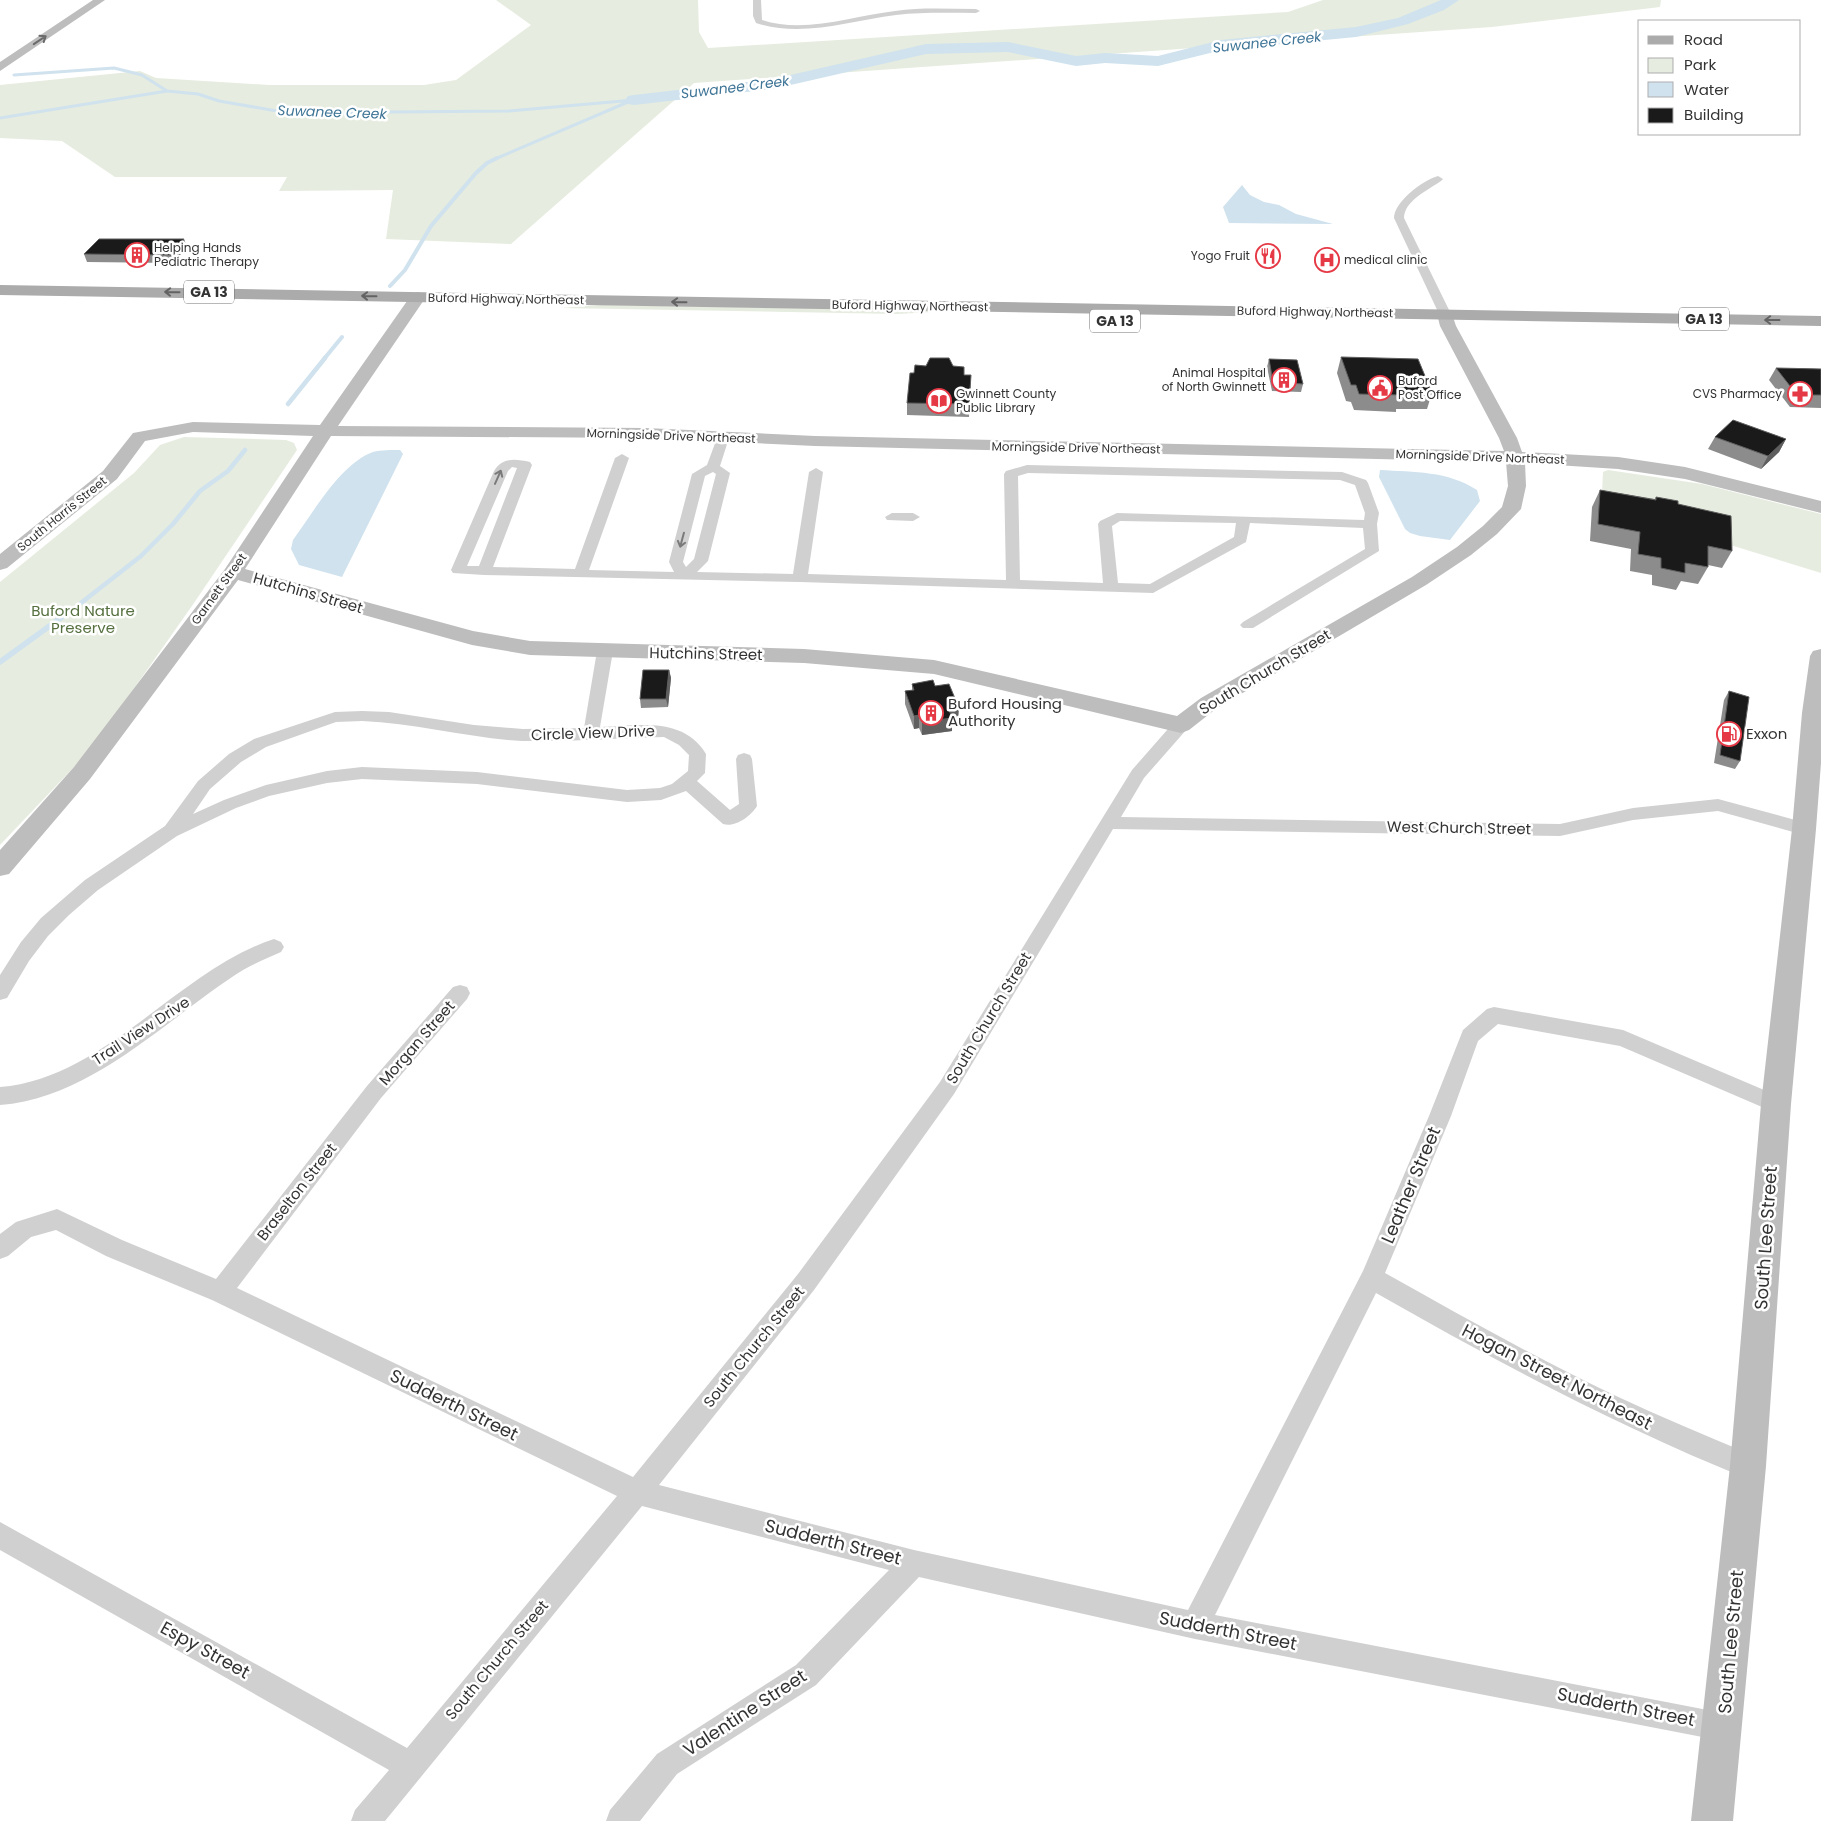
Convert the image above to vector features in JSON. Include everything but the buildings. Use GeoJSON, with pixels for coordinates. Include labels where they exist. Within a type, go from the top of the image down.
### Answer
{"type":"FeatureCollection","features":[{"type":"Feature","properties":{"kind":"main road","name":"Buford Highway Northeast"},"geometry":{"type":"LineString","coordinates":[[0,290],[413,304]]}},
{"type":"Feature","properties":{"kind":"main road","name":"Buford Highway Northeast"},"geometry":{"type":"LineString","coordinates":[[0,302],[413,304],[1446,320],[1821,321]]}},
{"type":"Feature","properties":{"kind":"main road","name":"Buford Highway Northeast"},"geometry":{"type":"LineString","coordinates":[[1446,320],[1821,333]]}},
{"type":"Feature","properties":{"kind":"street"},"geometry":{"type":"LineString","coordinates":[[0,54],[82,0]]}},
{"type":"Feature","properties":{"kind":"street"},"geometry":{"type":"LineString","coordinates":[[0,67],[100,0]]}},
{"type":"Feature","properties":{"kind":"street"},"geometry":{"type":"LineString","coordinates":[[757,0],[757,16],[760,21],[774,26],[788,27],[806,27],[897,13],[976,11]]}},
{"type":"Feature","properties":{"kind":"street"},"geometry":{"type":"LineString","coordinates":[[1438,179],[1405,202],[1398,211],[1399,218],[1446,320]]}},
{"type":"Feature","properties":{"kind":"street","name":"Garnett Street"},"geometry":{"type":"LineString","coordinates":[[0,867],[82,773],[233,572],[325,431],[413,304]]}},
{"type":"Feature","properties":{"kind":"street","name":"South Church Street"},"geometry":{"type":"LineString","coordinates":[[410,1766],[637,1492],[806,1282],[947,1088],[1138,774],[1181,725],[1209,703],[1419,581],[1484,535],[1511,509],[1517,486],[1515,456],[1446,320]]}},
{"type":"Feature","properties":{"kind":"street","name":"Morningside Drive Northeast"},"geometry":{"type":"LineString","coordinates":[[139,437],[193,427],[325,431],[646,434],[1006,446],[1515,456],[1618,463],[1685,473],[1821,507]]}},
{"type":"Feature","properties":{"kind":"street","name":"South Harris Street"},"geometry":{"type":"LineString","coordinates":[[0,564],[110,475],[139,437]]}},
{"type":"Feature","properties":{"kind":"street"},"geometry":{"type":"LineString","coordinates":[[684,576],[676,562],[699,474],[713,466],[723,438]]}},
{"type":"Feature","properties":{"kind":"street"},"geometry":{"type":"LineString","coordinates":[[580,574],[622,458]]}},
{"type":"Feature","properties":{"kind":"street"},"geometry":{"type":"LineString","coordinates":[[484,571],[525,464],[510,463],[504,466],[458,570],[484,571],[580,574],[800,578],[1153,589],[1242,539],[1243,519]]}},
{"type":"Feature","properties":{"kind":"street"},"geometry":{"type":"LineString","coordinates":[[684,576],[701,561],[723,473],[713,466]]}},
{"type":"Feature","properties":{"kind":"street"},"geometry":{"type":"LineString","coordinates":[[1012,584],[1014,576],[1011,474],[1026,469],[1342,476],[1361,484],[1372,513],[1370,524],[1372,551],[1248,625]]}},
{"type":"Feature","properties":{"kind":"street"},"geometry":{"type":"LineString","coordinates":[[800,578],[816,472]]}},
{"type":"Feature","properties":{"kind":"street"},"geometry":{"type":"LineString","coordinates":[[485,508],[508,508]]}},
{"type":"Feature","properties":{"kind":"street"},"geometry":{"type":"LineString","coordinates":[[688,515],[713,514]]}},
{"type":"Feature","properties":{"kind":"street"},"geometry":{"type":"LineString","coordinates":[[892,517],[913,517]]}},
{"type":"Feature","properties":{"kind":"street"},"geometry":{"type":"LineString","coordinates":[[1112,588],[1105,524],[1117,517],[1370,524]]}},
{"type":"Feature","properties":{"kind":"street","name":"Hutchins Street"},"geometry":{"type":"LineString","coordinates":[[233,572],[472,638],[530,648],[804,656],[934,667],[1181,725]]}},
{"type":"Feature","properties":{"kind":"street"},"geometry":{"type":"LineString","coordinates":[[591,733],[605,651]]}},
{"type":"Feature","properties":{"kind":"street","name":"South Lee Street"},"geometry":{"type":"LineString","coordinates":[[1712,1821],[1748,1466],[1776,1104],[1804,829],[1813,714],[1821,656]]}},
{"type":"Feature","properties":{"kind":"street","name":"Circle View Drive"},"geometry":{"type":"LineString","coordinates":[[0,992],[25,953],[47,924],[100,877],[171,831],[230,804],[266,792],[327,777],[362,773],[478,778],[627,796],[661,794],[678,788],[696,773],[698,754],[685,741],[667,731],[523,735],[474,731],[389,716],[335,717],[260,743],[235,758],[204,785],[171,831]]}},
{"type":"Feature","properties":{"kind":"street"},"geometry":{"type":"LineString","coordinates":[[686,781],[729,820],[748,806],[744,759]]}},
{"type":"Feature","properties":{"kind":"street","name":"West Church Street"},"geometry":{"type":"LineString","coordinates":[[1107,823],[1560,830],[1633,814],[1718,805],[1804,829]]}},
{"type":"Feature","properties":{"kind":"street","name":"Trail View Drive"},"geometry":{"type":"LineString","coordinates":[[0,1096],[18,1096],[47,1087],[106,1056],[152,1026],[238,964],[274,947]]}},
{"type":"Feature","properties":{"kind":"street","name":"Morgan Street"},"geometry":{"type":"LineString","coordinates":[[374,1092],[460,993]]}},
{"type":"Feature","properties":{"kind":"street","name":"Leather Street"},"geometry":{"type":"LineString","coordinates":[[1195,1625],[1372,1278],[1440,1116],[1470,1036],[1494,1015],[1623,1038],[1776,1104]]}},
{"type":"Feature","properties":{"kind":"street","name":"Braselton Street"},"geometry":{"type":"LineString","coordinates":[[220,1292],[374,1092]]}},
{"type":"Feature","properties":{"kind":"street","name":"Sudderth Street"},"geometry":{"type":"LineString","coordinates":[[0,1248],[24,1229],[57,1219],[114,1248],[220,1292],[637,1492],[914,1563],[1195,1625],[1723,1726]]}},
{"type":"Feature","properties":{"kind":"street","name":"Hogan Street Northeast"},"geometry":{"type":"LineString","coordinates":[[1372,1278],[1536,1370],[1621,1412],[1748,1466]]}},
{"type":"Feature","properties":{"kind":"street","name":"Espy Street"},"geometry":{"type":"LineString","coordinates":[[0,1535],[410,1766]]}},
{"type":"Feature","properties":{"kind":"street","name":"Valentine Street"},"geometry":{"type":"LineString","coordinates":[[621,1821],[667,1764],[806,1675],[914,1563]]}},
{"type":"Feature","properties":{"kind":"street"},"geometry":{"type":"LineString","coordinates":[[366,1821],[410,1766]]}},
{"type":"Feature","properties":{"kind":"green space"},"geometry":{"type":"Polygon","coordinates":[[[496,0],[698,0],[699,32],[708,48],[1288,12],[1323,0],[1661,0],[1660,7],[1492,27],[694,83],[511,244],[386,239],[393,190],[279,191],[287,177],[115,177],[62,141],[0,138],[0,85],[140,71],[156,78],[269,85],[424,85],[456,80],[531,25],[496,0]]]}},
{"type":"Feature","properties":{"kind":"green space"},"geometry":{"type":"Polygon","coordinates":[[[601,305],[932,310],[932,312],[898,314],[561,308],[601,305]]]}},
{"type":"Feature","properties":{"kind":"green space","name":"Buford Nature Preserve"},"geometry":{"type":"Polygon","coordinates":[[[184,437],[286,440],[294,443],[297,450],[194,603],[93,747],[0,845],[0,582],[134,473],[160,445],[184,437]]]}},
{"type":"Feature","properties":{"kind":"green space"},"geometry":{"type":"Polygon","coordinates":[[[1608,470],[1702,484],[1821,514],[1821,573],[1724,543],[1602,493],[1603,472],[1608,470]]]}},
{"type":"Feature","properties":{"kind":"water"},"geometry":{"type":"Polygon","coordinates":[[[1242,185],[1250,195],[1264,202],[1279,205],[1296,214],[1333,224],[1229,223],[1223,207],[1242,185]]]}},
{"type":"Feature","properties":{"kind":"water"},"geometry":{"type":"Polygon","coordinates":[[[400,450],[403,454],[342,577],[299,565],[291,549],[293,540],[318,503],[338,478],[361,458],[373,452],[400,450]]]}},
{"type":"Feature","properties":{"kind":"water"},"geometry":{"type":"Polygon","coordinates":[[[1380,470],[1418,472],[1454,479],[1477,490],[1480,501],[1450,540],[1410,533],[1405,529],[1379,477],[1380,470]]]}},
{"type":"Feature","properties":{"kind":"waterway","name":"Suwanee Creek"},"geometry":{"type":"LineString","coordinates":[[634,100],[773,84],[926,49],[1008,47],[1076,61],[1105,58],[1158,61],[1221,45],[1356,32],[1403,21],[1452,0]]}},
{"type":"Feature","properties":{"kind":"waterway","name":"Suwanee Creek"},"geometry":{"type":"LineString","coordinates":[[14,75],[114,68],[142,75],[167,91]]}},
{"type":"Feature","properties":{"kind":"waterway"},"geometry":{"type":"LineString","coordinates":[[0,118],[167,91]]}},
{"type":"Feature","properties":{"kind":"waterway","name":"Suwanee Creek"},"geometry":{"type":"LineString","coordinates":[[167,91],[198,94],[219,101],[277,111],[367,114],[390,112],[509,111],[634,100]]}},
{"type":"Feature","properties":{"kind":"waterway"},"geometry":{"type":"LineString","coordinates":[[495,159],[628,102]]}},
{"type":"Feature","properties":{"kind":"waterway"},"geometry":{"type":"LineString","coordinates":[[390,286],[405,270],[431,226],[476,173],[487,163],[495,159]]}},
{"type":"Feature","properties":{"kind":"waterway"},"geometry":{"type":"LineString","coordinates":[[324,359],[342,337]]}},
{"type":"Feature","properties":{"kind":"waterway"},"geometry":{"type":"LineString","coordinates":[[288,404],[325,358]]}},
{"type":"Feature","properties":{"kind":"waterway"},"geometry":{"type":"LineString","coordinates":[[72,610],[141,556],[173,524],[200,491],[228,471],[245,450]]}},
{"type":"Feature","properties":{"kind":"waterway"},"geometry":{"type":"LineString","coordinates":[[0,662],[73,609]]}},
{"type":"Feature","properties":{"kind":"place","name":"Helping Hands Pediatric Therapy"},"geometry":{"type":"Point","coordinates":[137,255]}},
{"type":"Feature","properties":{"kind":"place","name":"Yogo Fruit"},"geometry":{"type":"Point","coordinates":[1268,256]}},
{"type":"Feature","properties":{"kind":"place","name":"medical clinic"},"geometry":{"type":"Point","coordinates":[1327,260]}},
{"type":"Feature","properties":{"kind":"place","name":"Animal Hospital of North Gwinnett"},"geometry":{"type":"Point","coordinates":[1284,380]}},
{"type":"Feature","properties":{"kind":"place","name":"Buford Post Office"},"geometry":{"type":"Point","coordinates":[1380,388]}},
{"type":"Feature","properties":{"kind":"place","name":"CVS Pharmacy"},"geometry":{"type":"Point","coordinates":[1800,394]}},
{"type":"Feature","properties":{"kind":"place","name":"Gwinnett County Public Library"},"geometry":{"type":"Point","coordinates":[939,401]}},
{"type":"Feature","properties":{"kind":"place","name":"Buford Housing Authority"},"geometry":{"type":"Point","coordinates":[931,713]}},
{"type":"Feature","properties":{"kind":"place","name":"Exxon"},"geometry":{"type":"Point","coordinates":[1729,734]}}]}
